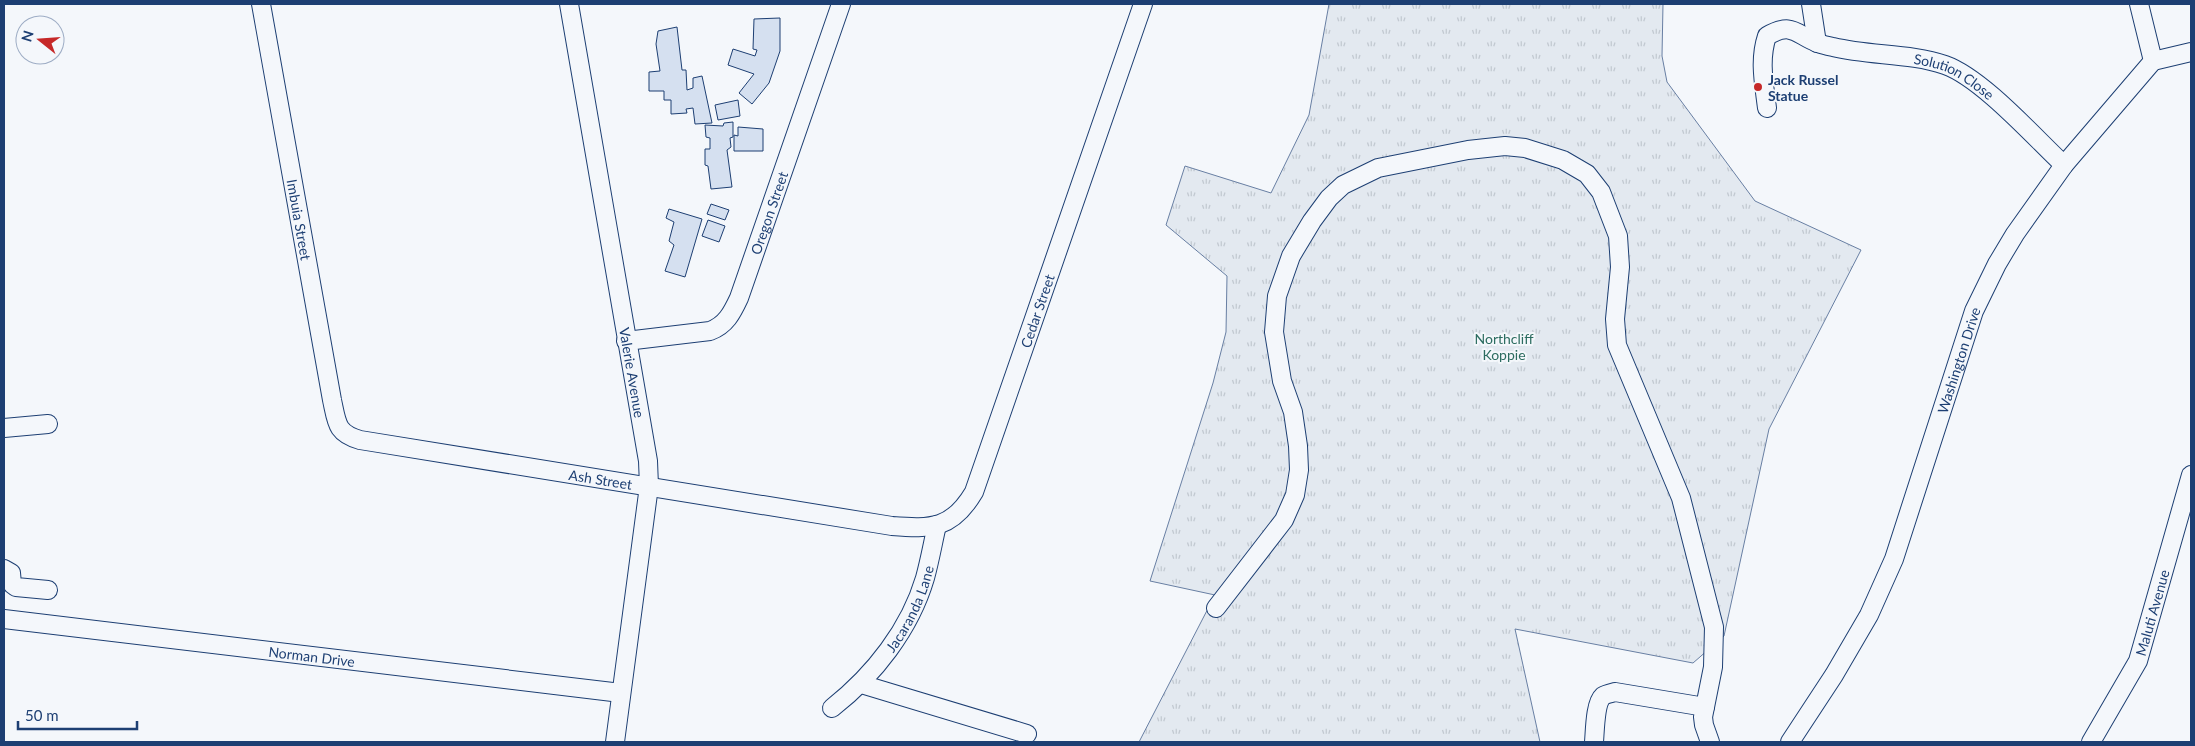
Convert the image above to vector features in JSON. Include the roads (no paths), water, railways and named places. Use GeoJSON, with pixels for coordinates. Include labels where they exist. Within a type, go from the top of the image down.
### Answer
{"type":"FeatureCollection","features":[{"type":"Feature","properties":{"kind":"street","name":"Imbuia Street"},"geometry":{"type":"LineString","coordinates":[[261,4],[332,400],[338,425],[343,433]]}},
{"type":"Feature","properties":{"kind":"street","name":"Valerie Avenue"},"geometry":{"type":"LineString","coordinates":[[569,4],[648,461],[649,486],[616,742]]}},
{"type":"Feature","properties":{"kind":"street","name":"Oregon Street"},"geometry":{"type":"LineString","coordinates":[[626,341],[710,331],[726,321],[739,298],[840,4]]}},
{"type":"Feature","properties":{"kind":"street","name":"Cedar Street"},"geometry":{"type":"LineString","coordinates":[[858,520],[914,528],[937,525],[949,521],[964,508],[974,492],[1143,4]]}},
{"type":"Feature","properties":{"kind":"street"},"geometry":{"type":"LineString","coordinates":[[1811,4],[1817,43]]}},
{"type":"Feature","properties":{"kind":"street"},"geometry":{"type":"LineString","coordinates":[[2139,4],[2153,61],[2191,52]]}},
{"type":"Feature","properties":{"kind":"street","name":"Solution Close"},"geometry":{"type":"LineString","coordinates":[[1768,108],[1762,72],[1762,50],[1767,36],[1778,30],[1793,29],[1817,43],[1866,53],[1929,61],[1947,66],[1967,77],[1990,95],[2064,165]]}},
{"type":"Feature","properties":{"kind":"street","name":"Washington Drive"},"geometry":{"type":"LineString","coordinates":[[1790,742],[1834,675],[1869,615],[1894,559],[1974,311],[1985,287],[2015,234],[2064,165],[2153,61]]}},
{"type":"Feature","properties":{"kind":"street"},"geometry":{"type":"LineString","coordinates":[[1216,608],[1284,520],[1295,495],[1298,446],[1292,412],[1282,381],[1274,332],[1277,296],[1291,256],[1312,221],[1329,198],[1344,184],[1378,168],[1468,150],[1505,146],[1525,148],[1563,160],[1587,174],[1601,192],[1618,236],[1620,267],[1615,319],[1617,345],[1681,498],[1714,627],[1713,667],[1705,707],[1704,725],[1710,742]]}},
{"type":"Feature","properties":{"kind":"street"},"geometry":{"type":"LineString","coordinates":[[4,428],[48,424]]}},
{"type":"Feature","properties":{"kind":"street","name":"Ash Street"},"geometry":{"type":"LineString","coordinates":[[343,433],[360,440],[858,520]]}},
{"type":"Feature","properties":{"kind":"street","name":"Maluti Avenue"},"geometry":{"type":"LineString","coordinates":[[2091,742],[2138,661],[2191,474]]}},
{"type":"Feature","properties":{"kind":"street","name":"Jacaranda Lane"},"geometry":{"type":"LineString","coordinates":[[832,708],[861,684],[895,640],[914,608],[925,578],[937,525]]}},
{"type":"Feature","properties":{"kind":"street"},"geometry":{"type":"LineString","coordinates":[[4,569],[11,573],[12,584],[16,587],[48,590]]}},
{"type":"Feature","properties":{"kind":"street","name":"Norman Drive"},"geometry":{"type":"LineString","coordinates":[[4,619],[621,693]]}},
{"type":"Feature","properties":{"kind":"street"},"geometry":{"type":"LineString","coordinates":[[861,684],[1027,734]]}},
{"type":"Feature","properties":{"kind":"street"},"geometry":{"type":"LineString","coordinates":[[1594,742],[1598,703],[1602,696],[1607,694],[1615,692],[1705,707]]}},
{"type":"Feature","properties":{"kind":"place","name":"Jack Russel Statue"},"geometry":{"type":"Point","coordinates":[1758,87]}},
{"type":"Feature","properties":{"kind":"park label","name":"Northcliff Koppie"},"geometry":{"type":"Point","coordinates":[1504,346]}}]}
